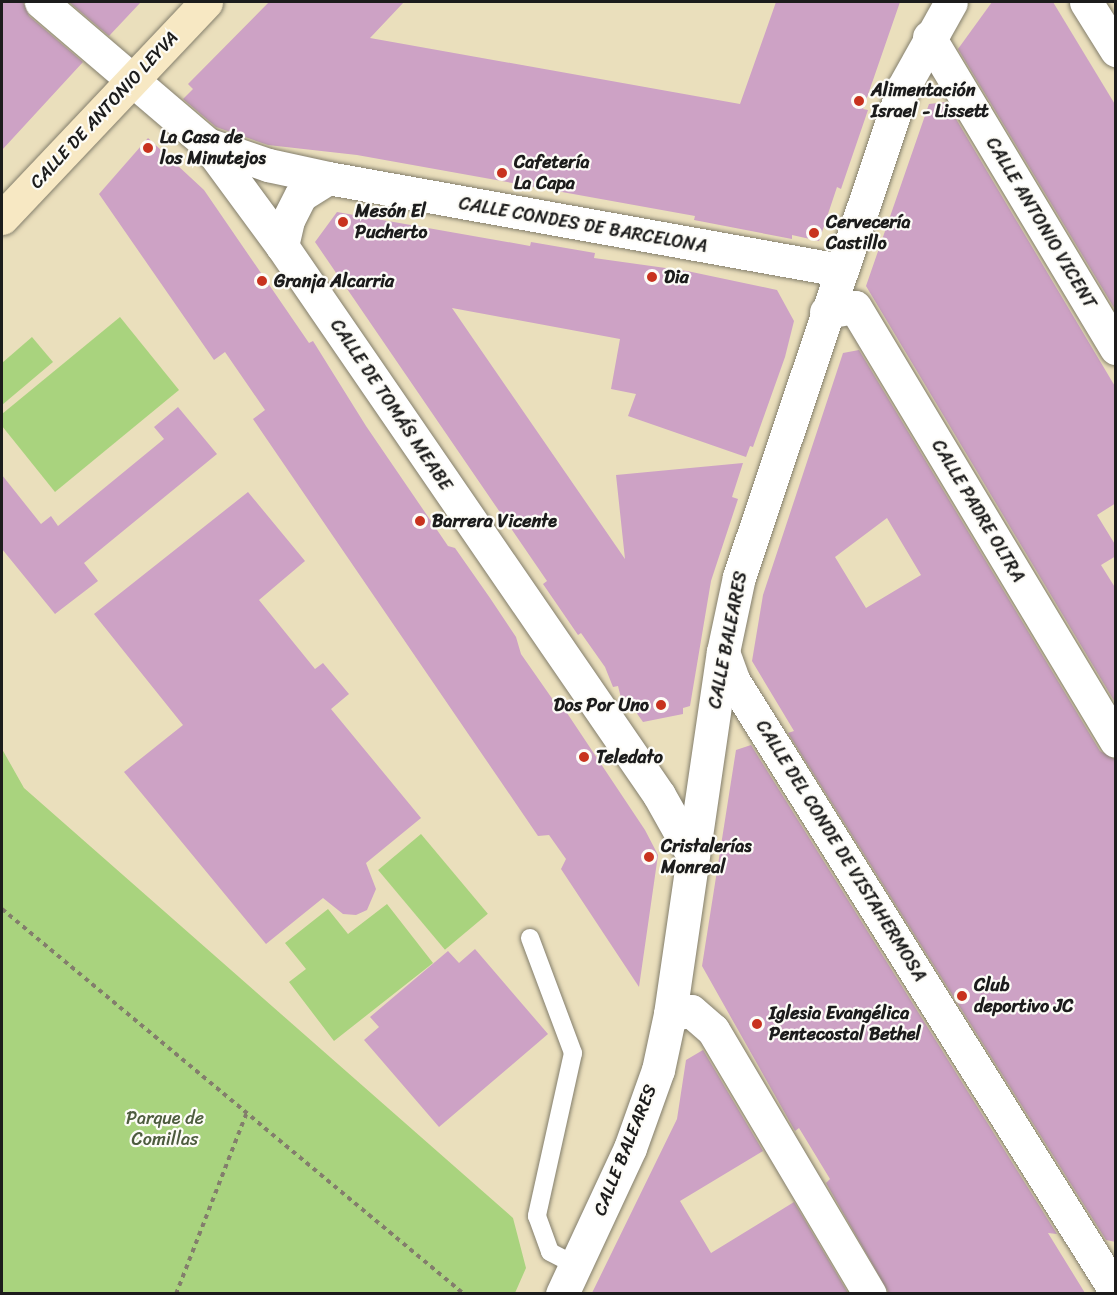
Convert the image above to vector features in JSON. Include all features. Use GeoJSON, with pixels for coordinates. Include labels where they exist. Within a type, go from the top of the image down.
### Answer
{"type":"FeatureCollection","features":[{"type":"Feature","properties":{"kind":"main road","name":"CALLE DE ANTONIO LEYVA"},"geometry":{"type":"LineString","coordinates":[[2,218],[206,2]]}},
{"type":"Feature","properties":{"kind":"street","name":"CALLE DE TOMÁS MEABE"},"geometry":{"type":"LineString","coordinates":[[41,2],[207,144],[282,246],[658,795],[691,852]]}},
{"type":"Feature","properties":{"kind":"street","name":"CALLE BALEARES"},"geometry":{"type":"LineString","coordinates":[[565,1286],[647,1108],[670,1014],[691,852],[723,652],[739,577],[840,270],[903,88],[929,37],[951,2]]}},
{"type":"Feature","properties":{"kind":"street"},"geometry":{"type":"LineString","coordinates":[[1086,2],[1116,50]]}},
{"type":"Feature","properties":{"kind":"street","name":"CALLE ANTONIO VICENT"},"geometry":{"type":"LineString","coordinates":[[929,37],[1116,348]]}},
{"type":"Feature","properties":{"kind":"street","name":"CALLE CONDES DE BARCELONA"},"geometry":{"type":"LineString","coordinates":[[207,144],[268,165],[328,178],[840,270]]}},
{"type":"Feature","properties":{"kind":"street"},"geometry":{"type":"LineString","coordinates":[[282,246],[288,220],[301,195],[328,178]]}},
{"type":"Feature","properties":{"kind":"street","name":"CALLE PADRE OLTRA"},"geometry":{"type":"LineString","coordinates":[[826,312],[855,307],[1116,741]]}},
{"type":"Feature","properties":{"kind":"street","name":"CALLE DEL CONDE DE VISTAHERMOSA"},"geometry":{"type":"LineString","coordinates":[[723,652],[733,680],[1112,1287]]}},
{"type":"Feature","properties":{"kind":"street"},"geometry":{"type":"LineString","coordinates":[[670,1014],[691,1011],[712,1030],[870,1293]]}},
{"type":"Feature","properties":{"kind":"lane"},"geometry":{"type":"LineString","coordinates":[[530,938],[573,1053],[537,1216],[565,1286]]}},
{"type":"Feature","properties":{"kind":"path"},"geometry":{"type":"LineString","coordinates":[[2,909],[464,1293]]}},
{"type":"Feature","properties":{"kind":"path"},"geometry":{"type":"LineString","coordinates":[[176,1293],[246,1114]]}},
{"type":"Feature","properties":{"kind":"green space"},"geometry":{"type":"Polygon","coordinates":[[[120,317],[179,390],[55,492],[2,426],[2,414],[120,317]]]}},
{"type":"Feature","properties":{"kind":"green space"},"geometry":{"type":"Polygon","coordinates":[[[32,337],[53,362],[2,405],[2,363],[32,337]]]}},
{"type":"Feature","properties":{"kind":"green space","name":"Parque de Comillas"},"geometry":{"type":"Polygon","coordinates":[[[2,749],[24,788],[513,1218],[526,1268],[515,1293],[2,1293],[2,749]]]}},
{"type":"Feature","properties":{"kind":"green space"},"geometry":{"type":"Polygon","coordinates":[[[421,834],[488,914],[445,950],[378,870],[421,834]]]}},
{"type":"Feature","properties":{"kind":"green space"},"geometry":{"type":"Polygon","coordinates":[[[387,904],[433,963],[334,1041],[289,982],[306,969],[285,943],[328,909],[348,934],[387,904]]]}},
{"type":"Feature","properties":{"kind":"building"},"geometry":{"type":"Polygon","coordinates":[[[2,2],[23,2],[29,16],[83,62],[2,150],[2,2]]]}},
{"type":"Feature","properties":{"kind":"building"},"geometry":{"type":"Polygon","coordinates":[[[69,2],[141,2],[109,36],[69,2]]]}},
{"type":"Feature","properties":{"kind":"building"},"geometry":{"type":"Polygon","coordinates":[[[269,2],[404,2],[370,38],[740,104],[776,2],[900,2],[863,109],[868,110],[841,189],[837,187],[819,241],[792,235],[792,239],[694,220],[695,216],[357,155],[268,145],[216,127],[183,99],[193,89],[188,84],[269,2]]]}},
{"type":"Feature","properties":{"kind":"building"},"geometry":{"type":"Polygon","coordinates":[[[992,2],[1053,2],[1116,106],[1116,311],[958,49],[992,2]]]}},
{"type":"Feature","properties":{"kind":"building"},"geometry":{"type":"Polygon","coordinates":[[[946,102],[1116,388],[1116,503],[1097,515],[1116,546],[1116,556],[1101,565],[1116,589],[1116,704],[866,286],[929,104],[946,102]]]}},
{"type":"Feature","properties":{"kind":"building"},"geometry":{"type":"Polygon","coordinates":[[[148,138],[204,190],[309,343],[313,341],[366,426],[448,546],[455,548],[490,598],[516,637],[521,654],[558,707],[565,710],[645,830],[658,855],[639,987],[561,869],[566,859],[549,835],[538,836],[253,419],[265,410],[225,352],[214,360],[99,194],[148,138]]]}},
{"type":"Feature","properties":{"kind":"building"},"geometry":{"type":"Polygon","coordinates":[[[337,212],[530,246],[531,242],[595,253],[594,258],[687,271],[777,290],[794,321],[785,357],[753,447],[750,446],[746,457],[628,416],[636,394],[611,389],[620,339],[452,308],[625,559],[616,475],[743,463],[732,497],[738,499],[711,581],[690,706],[683,708],[683,714],[643,722],[626,698],[621,698],[618,686],[613,687],[605,667],[581,633],[578,635],[543,584],[547,581],[315,242],[337,212]]]}},
{"type":"Feature","properties":{"kind":"building"},"geometry":{"type":"Polygon","coordinates":[[[859,350],[1100,751],[1116,760],[1116,1242],[1106,1240],[788,733],[794,731],[752,661],[763,595],[843,353],[859,350]],[[887,518],[835,557],[866,608],[921,575],[887,518]]]}},
{"type":"Feature","properties":{"kind":"building"},"geometry":{"type":"Polygon","coordinates":[[[178,407],[217,454],[84,563],[98,581],[55,614],[2,549],[2,475],[41,524],[51,516],[58,526],[164,439],[154,427],[178,407]]]}},
{"type":"Feature","properties":{"kind":"building"},"geometry":{"type":"Polygon","coordinates":[[[248,492],[305,561],[259,600],[315,669],[323,663],[349,694],[331,709],[421,818],[366,863],[376,889],[367,910],[356,915],[343,914],[323,898],[266,944],[124,772],[183,725],[94,614],[248,492]]]}},
{"type":"Feature","properties":{"kind":"building"},"geometry":{"type":"Polygon","coordinates":[[[751,745],[1057,1234],[1048,1233],[1085,1293],[889,1293],[826,1183],[830,1179],[799,1128],[795,1131],[702,966],[736,750],[751,745]]]}},
{"type":"Feature","properties":{"kind":"building"},"geometry":{"type":"Polygon","coordinates":[[[475,949],[548,1034],[439,1127],[364,1040],[379,1027],[370,1017],[448,951],[459,963],[475,949]]]}},
{"type":"Feature","properties":{"kind":"building"},"geometry":{"type":"Polygon","coordinates":[[[703,1050],[763,1151],[680,1201],[711,1253],[794,1202],[848,1293],[592,1293],[677,1119],[686,1060],[703,1050]]]}},
{"type":"Feature","properties":{"kind":"place","name":"Alimentación Israel - Lissett"},"geometry":{"type":"Point","coordinates":[859,101]}},
{"type":"Feature","properties":{"kind":"place","name":"La Casa de los Minutejos"},"geometry":{"type":"Point","coordinates":[148,148]}},
{"type":"Feature","properties":{"kind":"place","name":"Cafetería La Capa"},"geometry":{"type":"Point","coordinates":[502,173]}},
{"type":"Feature","properties":{"kind":"place","name":"Mesón El Pucherto"},"geometry":{"type":"Point","coordinates":[343,222]}},
{"type":"Feature","properties":{"kind":"place","name":"Cervecería Castillo"},"geometry":{"type":"Point","coordinates":[814,233]}},
{"type":"Feature","properties":{"kind":"place","name":"Dia"},"geometry":{"type":"Point","coordinates":[652,277]}},
{"type":"Feature","properties":{"kind":"place","name":"Granja Alcarria"},"geometry":{"type":"Point","coordinates":[262,281]}},
{"type":"Feature","properties":{"kind":"place","name":"Barrera Vicente"},"geometry":{"type":"Point","coordinates":[420,521]}},
{"type":"Feature","properties":{"kind":"place","name":"Dos Por Uno"},"geometry":{"type":"Point","coordinates":[661,705]}},
{"type":"Feature","properties":{"kind":"place","name":"Teledato"},"geometry":{"type":"Point","coordinates":[584,757]}},
{"type":"Feature","properties":{"kind":"place","name":"Cristalerías Monreal"},"geometry":{"type":"Point","coordinates":[649,857]}},
{"type":"Feature","properties":{"kind":"place","name":"Club deportivo JC"},"geometry":{"type":"Point","coordinates":[962,996]}},
{"type":"Feature","properties":{"kind":"place","name":"Iglesia Evangélica Pentecostal Bethel"},"geometry":{"type":"Point","coordinates":[757,1024]}}]}
